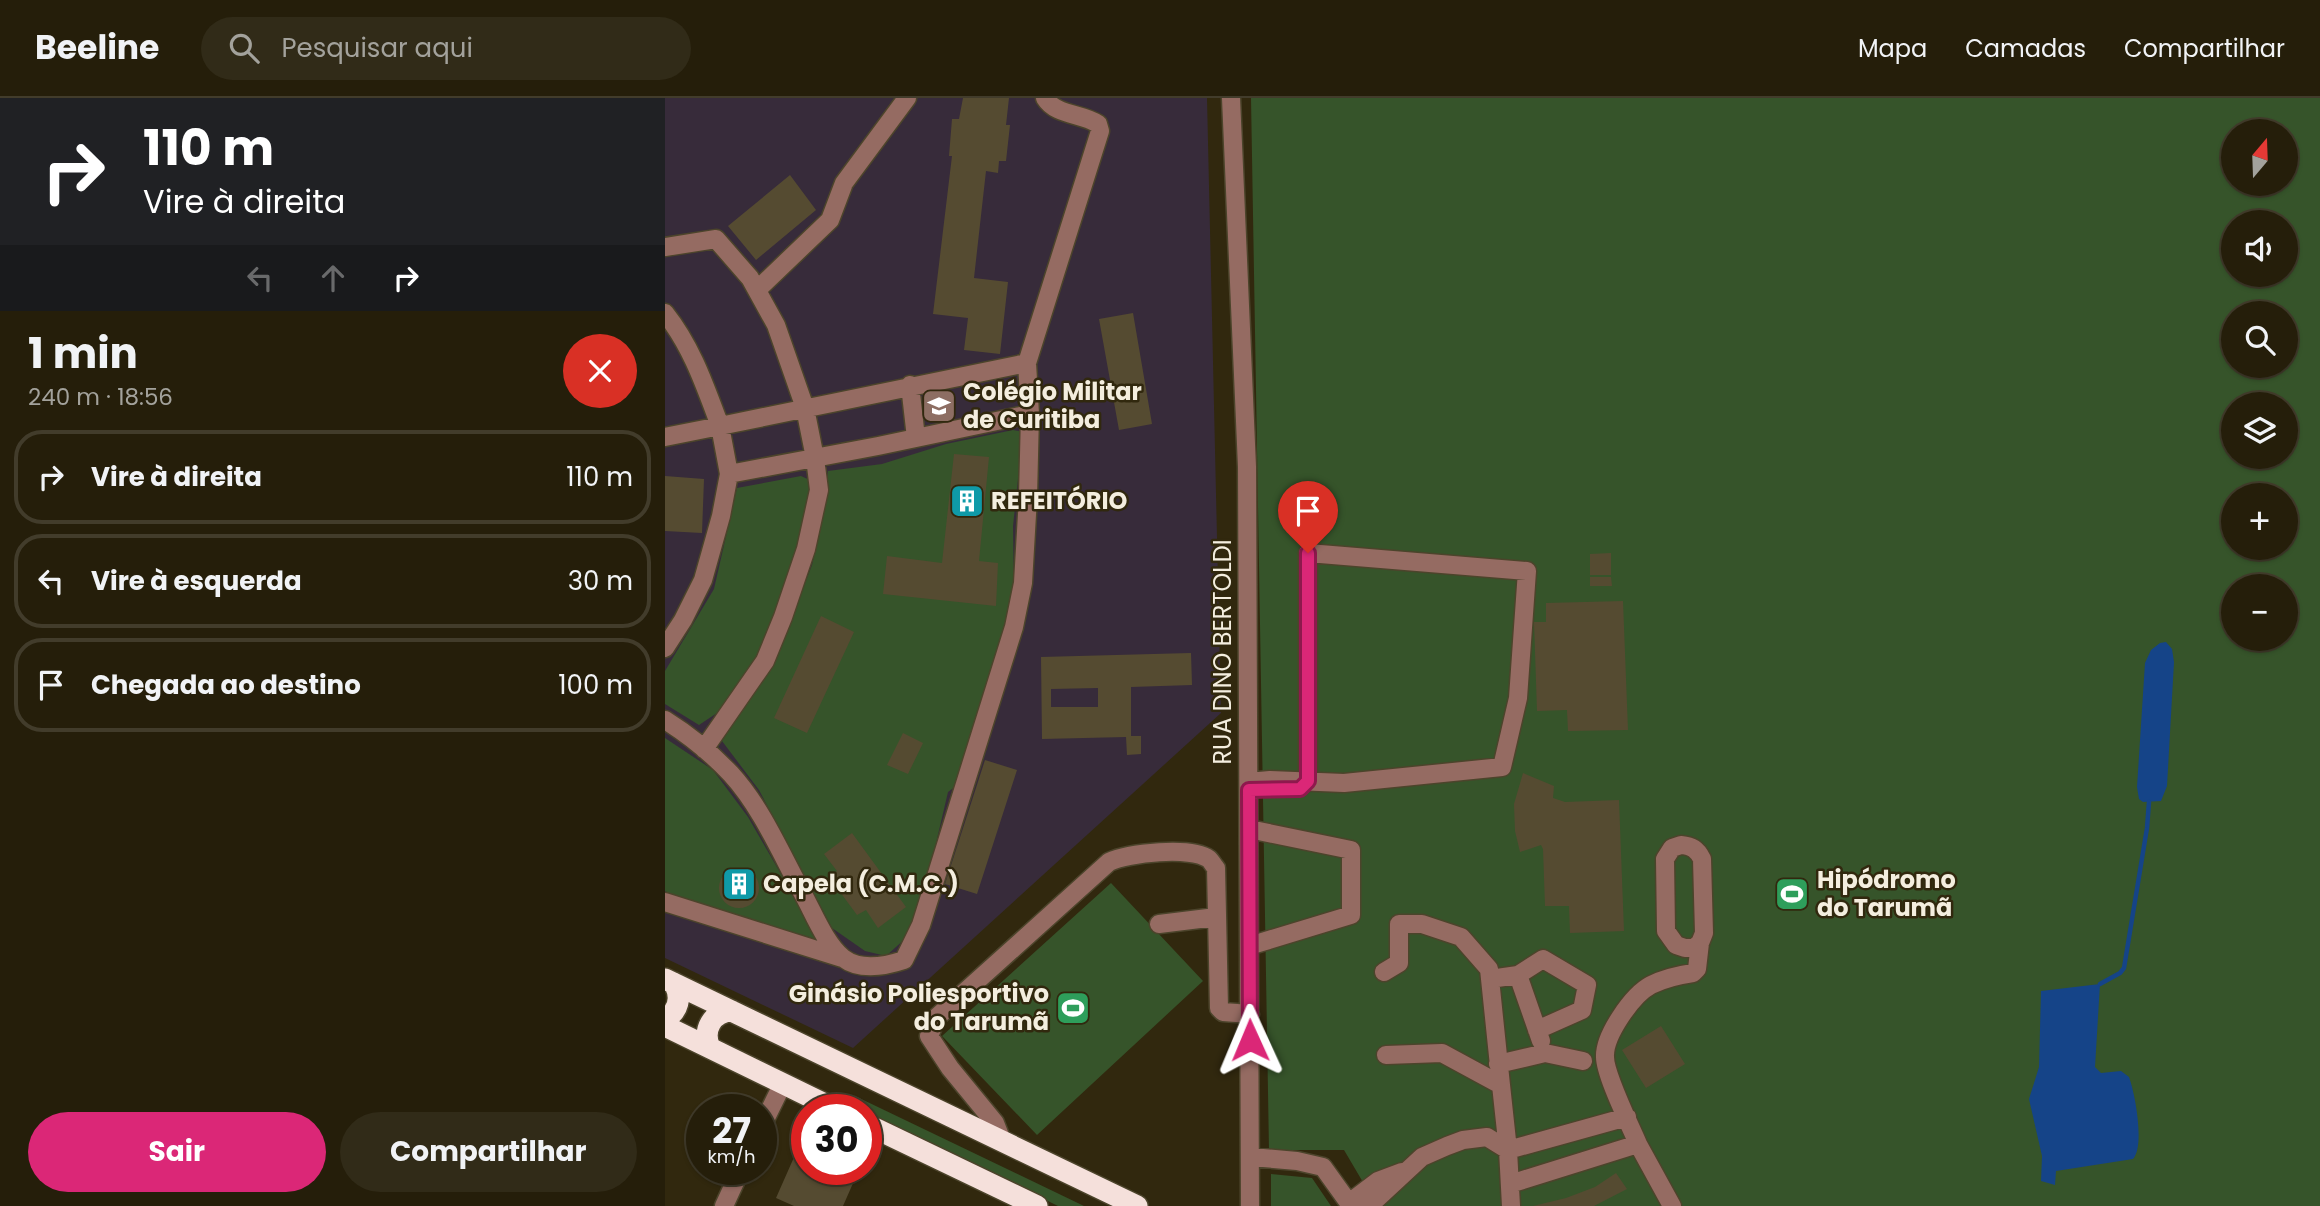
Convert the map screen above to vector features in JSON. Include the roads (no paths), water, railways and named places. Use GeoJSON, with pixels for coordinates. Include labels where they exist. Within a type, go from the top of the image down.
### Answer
{"type":"FeatureCollection","features":[{"type":"Feature","properties":{"kind":"highway"},"geometry":{"type":"LineString","coordinates":[[669,981],[1137,1206]]}},
{"type":"Feature","properties":{"kind":"highway"},"geometry":{"type":"LineString","coordinates":[[665,1019],[673,1014],[678,1004],[678,993],[669,981]]}},
{"type":"Feature","properties":{"kind":"highway"},"geometry":{"type":"LineString","coordinates":[[710,1048],[706,1036],[710,1023],[719,1014],[732,1011]]}},
{"type":"Feature","properties":{"kind":"highway"},"geometry":{"type":"LineString","coordinates":[[665,1026],[805,1094]]}},
{"type":"Feature","properties":{"kind":"highway"},"geometry":{"type":"LineString","coordinates":[[882,1132],[1037,1206]]}},
{"type":"Feature","properties":{"kind":"street"},"geometry":{"type":"LineString","coordinates":[[757,290],[829,220],[844,183],[907,98]]}},
{"type":"Feature","properties":{"kind":"street"},"geometry":{"type":"LineString","coordinates":[[665,902],[859,965],[885,967],[904,960],[921,925],[1014,627],[1023,583],[1028,497],[1030,414],[1027,363],[1100,131],[1098,124],[1092,120],[1057,109],[1049,105],[1045,98]]}},
{"type":"Feature","properties":{"kind":"street","name":"RUA DINO BERTOLDI"},"geometry":{"type":"LineString","coordinates":[[1231,98],[1247,467],[1250,1206]]}},
{"type":"Feature","properties":{"kind":"street"},"geometry":{"type":"LineString","coordinates":[[665,247],[716,239],[750,278],[776,325],[805,408],[819,490],[806,548],[765,662],[703,749]]}},
{"type":"Feature","properties":{"kind":"street"},"geometry":{"type":"LineString","coordinates":[[665,313],[682,335],[694,359],[720,426],[729,474],[703,580],[665,648]]}},
{"type":"Feature","properties":{"kind":"street"},"geometry":{"type":"LineString","coordinates":[[665,437],[1027,363]]}},
{"type":"Feature","properties":{"kind":"street"},"geometry":{"type":"LineString","coordinates":[[910,385],[916,438]]}},
{"type":"Feature","properties":{"kind":"street"},"geometry":{"type":"LineString","coordinates":[[729,474],[1030,414]]}},
{"type":"Feature","properties":{"kind":"street"},"geometry":{"type":"LineString","coordinates":[[1249,781],[1300,789],[1308,776],[1308,553],[1527,571],[1518,698],[1502,767],[1344,783],[1308,776]]}},
{"type":"Feature","properties":{"kind":"street"},"geometry":{"type":"LineString","coordinates":[[665,720],[688,735],[732,775],[757,809],[823,931],[843,958]]}},
{"type":"Feature","properties":{"kind":"street"},"geometry":{"type":"LineString","coordinates":[[1249,829],[1350,850],[1352,915],[1249,946]]}},
{"type":"Feature","properties":{"kind":"street"},"geometry":{"type":"LineString","coordinates":[[1672,1206],[1638,1143],[1605,1057],[1611,1035],[1628,1006],[1649,986],[1693,973],[1697,969],[1704,917],[1702,859],[1698,851],[1691,846],[1681,845],[1672,848],[1665,859],[1666,932],[1676,945],[1685,948],[1694,948],[1700,943]]}},
{"type":"Feature","properties":{"kind":"street"},"geometry":{"type":"LineString","coordinates":[[1002,1141],[995,1123],[950,1068],[929,1036],[937,1017],[1100,868],[1117,858],[1132,854],[1188,853],[1211,860],[1216,869],[1219,1008],[1223,1012],[1250,1014]]}},
{"type":"Feature","properties":{"kind":"street"},"geometry":{"type":"LineString","coordinates":[[1159,924],[1216,917]]}},
{"type":"Feature","properties":{"kind":"street"},"geometry":{"type":"LineString","coordinates":[[1384,972],[1399,962],[1399,924],[1422,924],[1461,937],[1489,969],[1508,1150],[1511,1206]]}},
{"type":"Feature","properties":{"kind":"street"},"geometry":{"type":"LineString","coordinates":[[1490,979],[1518,975],[1543,959],[1587,985],[1582,1010],[1537,1031]]}},
{"type":"Feature","properties":{"kind":"street"},"geometry":{"type":"LineString","coordinates":[[1518,975],[1545,1053]]}},
{"type":"Feature","properties":{"kind":"street"},"geometry":{"type":"LineString","coordinates":[[1386,1055],[1442,1053],[1501,1085]]}},
{"type":"Feature","properties":{"kind":"street"},"geometry":{"type":"LineString","coordinates":[[1499,1064],[1545,1053],[1583,1060]]}},
{"type":"Feature","properties":{"kind":"street"},"geometry":{"type":"LineString","coordinates":[[777,1095],[783,1083]]}},
{"type":"Feature","properties":{"kind":"street"},"geometry":{"type":"LineString","coordinates":[[1487,1137],[1503,1112]]}},
{"type":"Feature","properties":{"kind":"street"},"geometry":{"type":"LineString","coordinates":[[1369,1206],[1394,1186],[1422,1157],[1462,1140],[1487,1137],[1508,1150],[1627,1117]]}},
{"type":"Feature","properties":{"kind":"street"},"geometry":{"type":"LineString","coordinates":[[1510,1184],[1638,1143]]}},
{"type":"Feature","properties":{"kind":"street"},"geometry":{"type":"LineString","coordinates":[[1251,1157],[1297,1161],[1324,1167],[1350,1205],[1378,1181],[1406,1171]]}},
{"type":"Feature","properties":{"kind":"street"},"geometry":{"type":"LineString","coordinates":[[724,1206],[734,1185]]}},
{"type":"Feature","properties":{"kind":"water"},"geometry":{"type":"Polygon","coordinates":[[[2166,642],[2172,649],[2174,662],[2167,786],[2161,801],[2143,802],[2139,799],[2137,787],[2145,663],[2151,650],[2166,642]]]}},
{"type":"Feature","properties":{"kind":"water"},"geometry":{"type":"Polygon","coordinates":[[[2100,984],[2095,1067],[2101,1073],[2121,1071],[2129,1077],[2138,1119],[2137,1152],[2133,1159],[2056,1171],[2055,1185],[2041,1181],[2042,1156],[2029,1099],[2039,1067],[2041,991],[2100,984]]]}},
{"type":"Feature","properties":{"kind":"waterway"},"geometry":{"type":"LineString","coordinates":[[2100,984],[2124,968],[2149,802]]}},
{"type":"Feature","properties":{"kind":"place","name":"Colégio Militar de Curitiba"},"geometry":{"type":"Point","coordinates":[939,406]}},
{"type":"Feature","properties":{"kind":"place","name":"REFEITÓRIO"},"geometry":{"type":"Point","coordinates":[967,501]}},
{"type":"Feature","properties":{"kind":"place","name":"Capela (C.M.C.)"},"geometry":{"type":"Point","coordinates":[739,884]}},
{"type":"Feature","properties":{"kind":"place","name":"Hipódromo do Tarumã"},"geometry":{"type":"Point","coordinates":[1792,894]}},
{"type":"Feature","properties":{"kind":"place","name":"Ginásio Poliesportivo do Tarumã"},"geometry":{"type":"Point","coordinates":[1073,1008]}}]}
